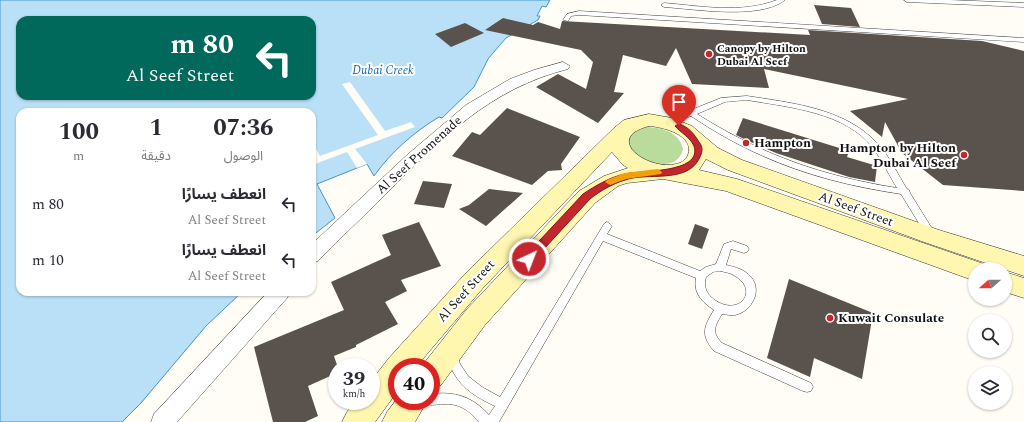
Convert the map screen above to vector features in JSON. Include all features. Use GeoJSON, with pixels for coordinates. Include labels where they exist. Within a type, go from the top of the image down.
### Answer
{"type":"FeatureCollection","features":[{"type":"Feature","properties":{"kind":"street","name":"Al Seef Promenade"},"geometry":{"type":"LineString","coordinates":[[316,252],[434,138],[471,109],[522,79],[546,69],[563,66]]}},
{"type":"Feature","properties":{"kind":"street","name":"Al Seef Street"},"geometry":{"type":"LineString","coordinates":[[407,358],[474,281],[550,202],[624,128],[639,121],[659,120],[669,122],[688,132],[711,153],[735,165],[932,236],[1024,266]]}},
{"type":"Feature","properties":{"kind":"street","name":"Al Seef Street"},"geometry":{"type":"LineString","coordinates":[[620,133],[618,140],[619,147],[628,160],[646,170],[730,184],[968,269]]}},
{"type":"Feature","properties":{"kind":"street","name":"Al Seef Street"},"geometry":{"type":"LineString","coordinates":[[440,364],[487,305],[587,197],[611,181],[625,176],[682,170],[692,164],[698,152],[694,139]]}},
{"type":"Feature","properties":{"kind":"street"},"geometry":{"type":"LineString","coordinates":[[1012,284],[1024,288]]}},
{"type":"Feature","properties":{"kind":"street"},"geometry":{"type":"LineString","coordinates":[[162,422],[276,296]]}},
{"type":"Feature","properties":{"kind":"street"},"geometry":{"type":"LineString","coordinates":[[357,422],[388,382]]}},
{"type":"Feature","properties":{"kind":"lane"},"geometry":{"type":"LineString","coordinates":[[664,5],[748,9],[771,5],[782,0]]}},
{"type":"Feature","properties":{"kind":"lane"},"geometry":{"type":"LineString","coordinates":[[907,0],[1024,5]]}},
{"type":"Feature","properties":{"kind":"lane"},"geometry":{"type":"LineString","coordinates":[[566,20],[569,15],[579,13],[1024,40]]}},
{"type":"Feature","properties":{"kind":"lane"},"geometry":{"type":"LineString","coordinates":[[669,122],[724,100],[747,98],[783,102],[824,113],[844,121],[862,132],[876,146],[932,236]]}},
{"type":"Feature","properties":{"kind":"lane"},"geometry":{"type":"LineString","coordinates":[[691,113],[717,131],[748,148],[784,164],[823,177],[857,185],[906,192]]}},
{"type":"Feature","properties":{"kind":"lane"},"geometry":{"type":"LineString","coordinates":[[492,422],[607,226]]}},
{"type":"Feature","properties":{"kind":"lane"},"geometry":{"type":"LineString","coordinates":[[601,236],[702,276]]}},
{"type":"Feature","properties":{"kind":"lane"},"geometry":{"type":"LineString","coordinates":[[720,267],[727,247],[733,245],[744,249]]}},
{"type":"Feature","properties":{"kind":"lane"},"geometry":{"type":"LineString","coordinates":[[720,267],[732,270],[743,277],[752,290],[750,303],[745,307],[733,310],[720,308],[711,303],[703,293],[700,282],[702,276],[712,268],[720,267]]}},
{"type":"Feature","properties":{"kind":"lane"},"geometry":{"type":"LineString","coordinates":[[720,308],[708,333],[718,347],[808,387]]}},
{"type":"Feature","properties":{"kind":"lane"},"geometry":{"type":"LineString","coordinates":[[451,350],[455,368],[464,380],[473,388],[503,404]]}},
{"type":"Feature","properties":{"kind":"lane"},"geometry":{"type":"LineString","coordinates":[[440,400],[448,398],[464,401],[478,410],[487,422]]}},
{"type":"Feature","properties":{"kind":"green space"},"geometry":{"type":"Polygon","coordinates":[[[644,127],[662,129],[673,134],[681,143],[683,149],[680,156],[675,161],[662,164],[634,157],[626,139],[630,134],[644,127]]]}},
{"type":"Feature","properties":{"kind":"water","name":"Dubai Creek"},"geometry":{"type":"Polygon","coordinates":[[[0,0],[550,0],[546,7],[542,6],[537,16],[540,16],[538,20],[506,38],[488,59],[474,87],[442,118],[439,117],[404,143],[374,176],[367,164],[317,184],[335,218],[316,233],[316,108],[16,108],[16,296],[238,296],[206,326],[141,403],[122,422],[0,422],[0,0]]]}},
{"type":"Feature","properties":{"kind":"pier"},"geometry":{"type":"Polygon","coordinates":[[[350,82],[385,131],[411,122],[415,127],[355,149],[367,164],[357,168],[347,152],[316,164],[316,149],[320,156],[378,135],[342,84],[350,82]]]}},
{"type":"Feature","properties":{"kind":"building"},"geometry":{"type":"Polygon","coordinates":[[[814,5],[851,8],[860,27],[822,24],[814,5]]]}},
{"type":"Feature","properties":{"kind":"building"},"geometry":{"type":"Polygon","coordinates":[[[503,18],[533,25],[538,22],[560,29],[562,21],[810,35],[808,30],[982,41],[1024,51],[1024,191],[943,185],[902,153],[885,122],[882,137],[850,111],[908,99],[764,69],[769,88],[692,84],[676,48],[666,66],[623,55],[614,92],[624,93],[598,123],[536,87],[558,74],[586,89],[593,62],[581,50],[485,30],[503,18]]]}},
{"type":"Feature","properties":{"kind":"building"},"geometry":{"type":"Polygon","coordinates":[[[465,23],[484,33],[451,47],[435,34],[465,23]]]}},
{"type":"Feature","properties":{"kind":"building"},"geometry":{"type":"Polygon","coordinates":[[[507,108],[580,137],[561,164],[562,170],[548,171],[532,185],[452,156],[472,132],[480,135],[507,108]]]}},
{"type":"Feature","properties":{"kind":"building"},"geometry":{"type":"Polygon","coordinates":[[[743,118],[849,151],[847,157],[877,166],[875,182],[849,177],[776,153],[746,140],[736,135],[743,118]]]}},
{"type":"Feature","properties":{"kind":"building"},"geometry":{"type":"Polygon","coordinates":[[[423,181],[452,184],[444,208],[414,204],[423,181]]]}},
{"type":"Feature","properties":{"kind":"building"},"geometry":{"type":"Polygon","coordinates":[[[489,189],[523,193],[486,226],[459,209],[469,205],[489,189]]]}},
{"type":"Feature","properties":{"kind":"building"},"geometry":{"type":"Polygon","coordinates":[[[419,222],[441,266],[401,280],[407,291],[385,302],[398,324],[356,345],[356,347],[334,356],[335,358],[328,358],[328,377],[308,386],[318,416],[305,422],[273,422],[254,347],[344,310],[331,282],[391,255],[382,235],[419,222]]]}},
{"type":"Feature","properties":{"kind":"building"},"geometry":{"type":"Polygon","coordinates":[[[695,224],[709,229],[702,249],[688,244],[695,224]]]}},
{"type":"Feature","properties":{"kind":"building","name":"Kuwait Consulate"},"geometry":{"type":"Polygon","coordinates":[[[789,279],[873,313],[862,379],[814,358],[810,377],[767,358],[789,279]]]}},
{"type":"Feature","properties":{"kind":"slow traffic"},"geometry":{"type":"LineString","coordinates":[[610,182],[625,176],[658,172]]}},
{"type":"Feature","properties":{"kind":"place","name":"Canopy by Hilton Dubai Al Seef"},"geometry":{"type":"Point","coordinates":[709,54]}},
{"type":"Feature","properties":{"kind":"place","name":"Hampton"},"geometry":{"type":"Point","coordinates":[746,143]}},
{"type":"Feature","properties":{"kind":"place","name":"Hampton by Hilton Dubai Al Seef"},"geometry":{"type":"Point","coordinates":[964,155]}},
{"type":"Feature","properties":{"kind":"place","name":"Kuwait Consulate"},"geometry":{"type":"Point","coordinates":[830,318]}},
{"type":"Feature","properties":{"kind":"route"},"geometry":{"type":"LineString","coordinates":[[529,259],[587,197],[598,188],[625,176],[657,172],[667,173],[686,168],[692,164],[697,158],[698,146],[688,132],[679,126]]}}]}
